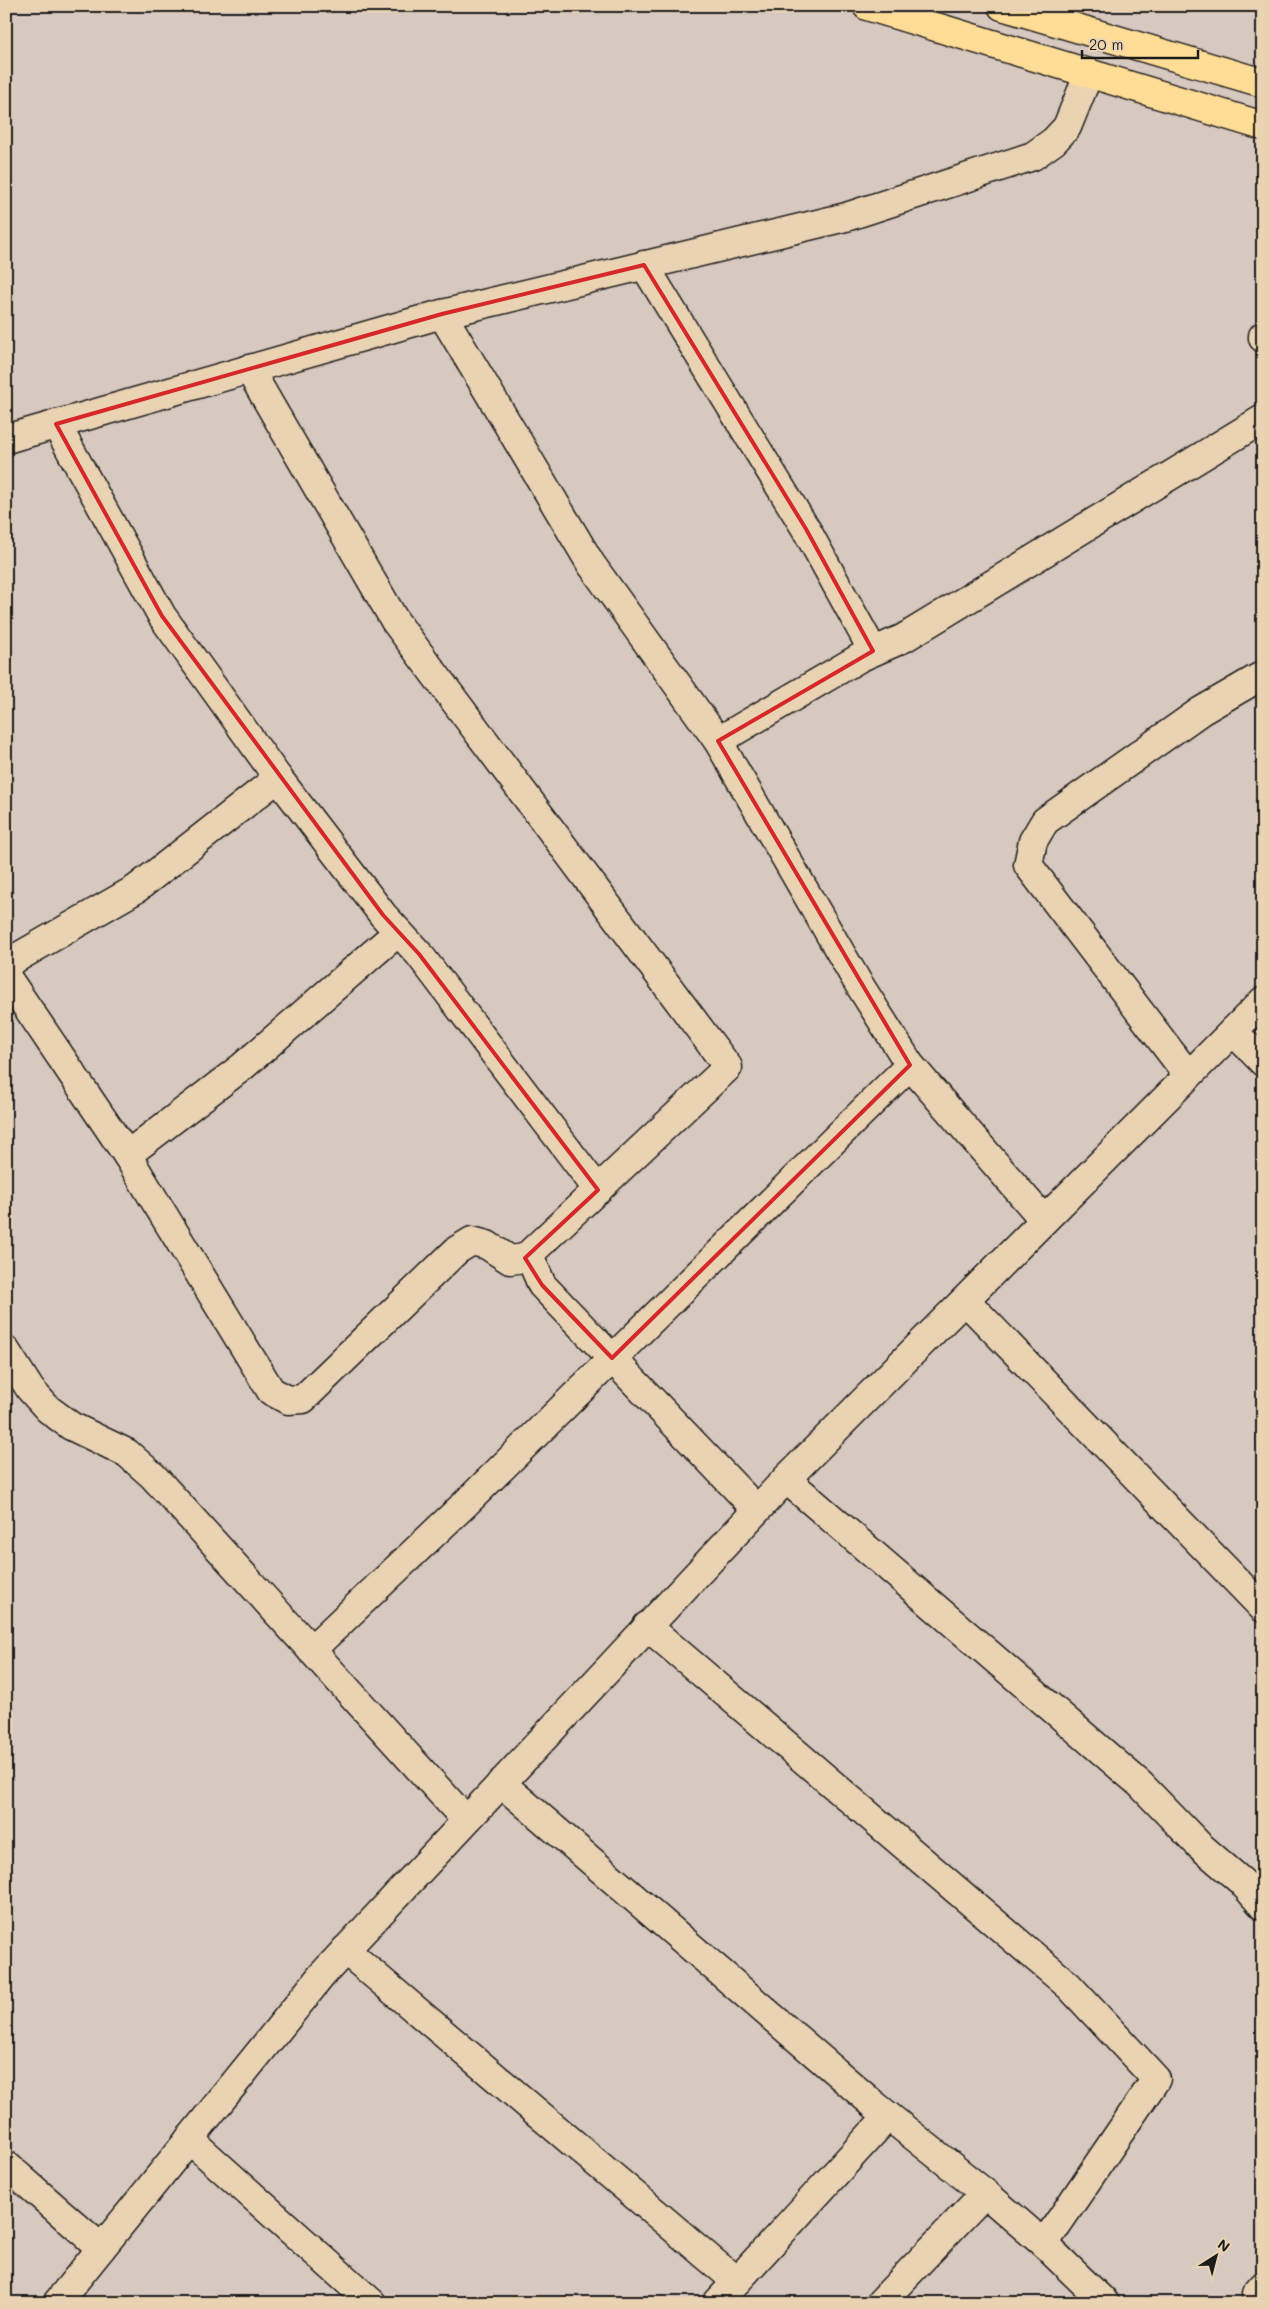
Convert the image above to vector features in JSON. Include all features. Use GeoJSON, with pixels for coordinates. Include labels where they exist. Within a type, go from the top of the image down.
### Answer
{"type":"FeatureCollection","features":[{"type":"Feature","properties":{"kind":"highway"},"geometry":{"type":"LineString","coordinates":[[867,6],[1263,126]]}},
{"type":"Feature","properties":{"kind":"highway"},"geometry":{"type":"LineString","coordinates":[[1002,6],[1263,82]]}},
{"type":"Feature","properties":{"kind":"street"},"geometry":{"type":"LineString","coordinates":[[6,440],[442,314],[846,217],[1033,156],[1054,141],[1067,127],[1089,73]]}},
{"type":"Feature","properties":{"kind":"street"},"geometry":{"type":"LineString","coordinates":[[644,265],[806,529],[873,652]]}},
{"type":"Feature","properties":{"kind":"street"},"geometry":{"type":"LineString","coordinates":[[442,314],[591,564],[718,741],[857,981],[910,1065],[1044,1220]]}},
{"type":"Feature","properties":{"kind":"street"},"geometry":{"type":"LineString","coordinates":[[6,976],[128,1155],[271,1391],[288,1400],[302,1399],[457,1250],[472,1241],[487,1245],[510,1260],[526,1258],[728,1067],[395,622],[249,369]]}},
{"type":"Feature","properties":{"kind":"street"},"geometry":{"type":"LineString","coordinates":[[718,741],[873,652],[913,633],[1263,419]]}},
{"type":"Feature","properties":{"kind":"street"},"geometry":{"type":"LineString","coordinates":[[56,424],[162,616],[278,778],[383,915],[419,954],[598,1190]]}},
{"type":"Feature","properties":{"kind":"street"},"geometry":{"type":"LineString","coordinates":[[1188,1075],[1028,865],[1033,840],[1045,821],[1201,711],[1263,675]]}},
{"type":"Feature","properties":{"kind":"street"},"geometry":{"type":"LineString","coordinates":[[6,964],[136,889],[278,778]]}},
{"type":"Feature","properties":{"kind":"street"},"geometry":{"type":"LineString","coordinates":[[128,1155],[242,1067],[398,932]]}},
{"type":"Feature","properties":{"kind":"street"},"geometry":{"type":"LineString","coordinates":[[57,2303],[322,1974],[786,1479],[1263,1001]]}},
{"type":"Feature","properties":{"kind":"street"},"geometry":{"type":"LineString","coordinates":[[1233,1031],[1263,1062]]}},
{"type":"Feature","properties":{"kind":"street"},"geometry":{"type":"LineString","coordinates":[[312,1650],[466,1503],[910,1065]]}},
{"type":"Feature","properties":{"kind":"street"},"geometry":{"type":"LineString","coordinates":[[526,1258],[532,1262],[542,1285],[757,1510]]}},
{"type":"Feature","properties":{"kind":"street"},"geometry":{"type":"LineString","coordinates":[[965,1300],[1263,1608]]}},
{"type":"Feature","properties":{"kind":"street"},"geometry":{"type":"LineString","coordinates":[[6,1351],[30,1389],[48,1409],[71,1426],[126,1453],[153,1476],[466,1820]]}},
{"type":"Feature","properties":{"kind":"street"},"geometry":{"type":"LineString","coordinates":[[786,1479],[1140,1784],[1199,1845],[1242,1882],[1263,1906]]}},
{"type":"Feature","properties":{"kind":"street"},"geometry":{"type":"LineString","coordinates":[[647,1626],[1070,1986],[1156,2079],[1044,2244]]}},
{"type":"Feature","properties":{"kind":"street"},"geometry":{"type":"LineString","coordinates":[[500,1783],[888,2116],[985,2193],[1044,2244],[1105,2303]]}},
{"type":"Feature","properties":{"kind":"street"},"geometry":{"type":"LineString","coordinates":[[345,1950],[736,2280]]}},
{"type":"Feature","properties":{"kind":"street"},"geometry":{"type":"LineString","coordinates":[[716,2303],[888,2116]]}},
{"type":"Feature","properties":{"kind":"street"},"geometry":{"type":"LineString","coordinates":[[189,2139],[372,2303]]}},
{"type":"Feature","properties":{"kind":"street"},"geometry":{"type":"LineString","coordinates":[[6,2165],[101,2248]]}},
{"type":"Feature","properties":{"kind":"street"},"geometry":{"type":"LineString","coordinates":[[880,2303],[985,2193]]}},
{"type":"Feature","properties":{"kind":"highlighted area"},"geometry":{"type":"Polygon","coordinates":[[[644,265],[806,529],[873,651],[718,741],[910,1065],[612,1358],[542,1285],[525,1258],[598,1190],[419,954],[383,915],[162,616],[56,424],[442,314],[644,265]]]}}]}
